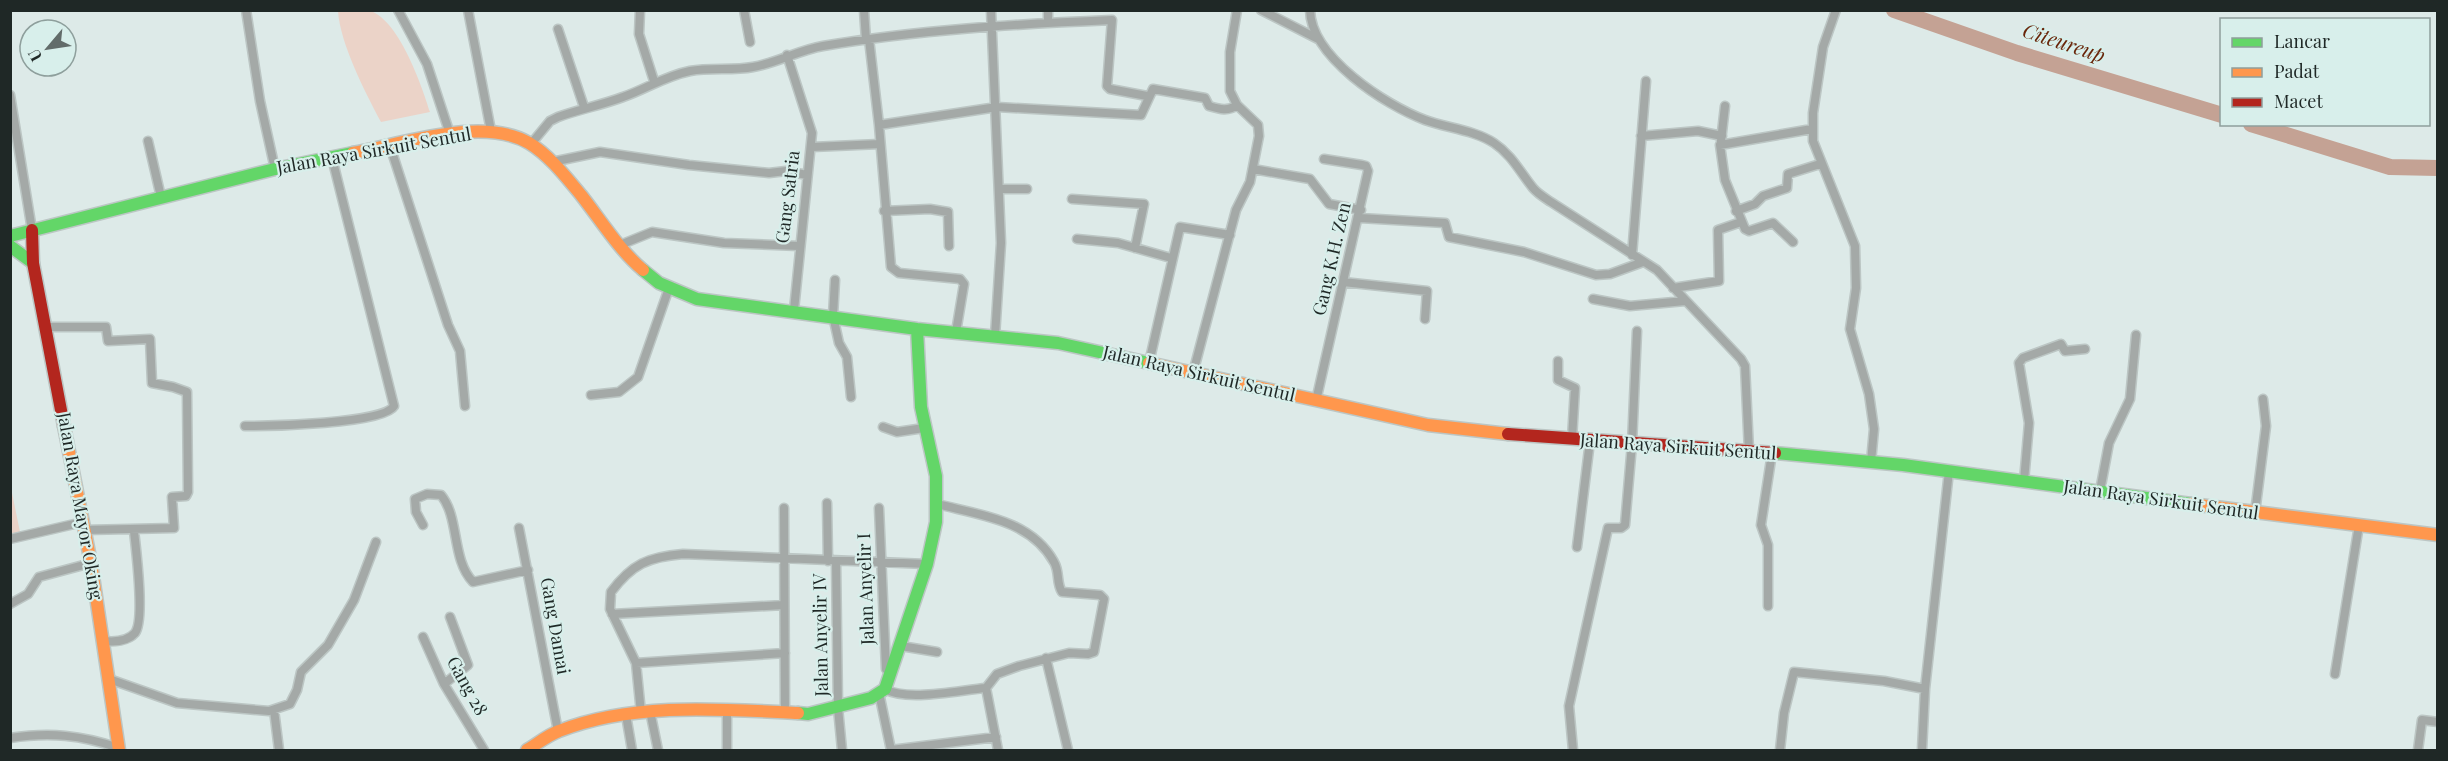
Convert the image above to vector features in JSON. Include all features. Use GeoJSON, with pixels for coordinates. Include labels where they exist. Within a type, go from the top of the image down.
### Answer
{"type":"FeatureCollection","features":[{"type":"Feature","properties":{"kind":"main road","name":"Jalan Raya Sirkuit Sentul"},"geometry":{"type":"LineString","coordinates":[[10,236],[275,169],[450,134],[491,131],[517,137],[531,144],[552,162],[620,245],[650,277],[669,288],[712,301],[794,310],[917,329],[1058,343],[1428,425],[1572,440],[1749,451],[1871,462],[2438,535]]}},
{"type":"Feature","properties":{"kind":"main road","name":"Jalan Raya Mayor Oking"},"geometry":{"type":"LineString","coordinates":[[32,230],[33,263],[91,563],[119,749]]}},
{"type":"Feature","properties":{"kind":"main road"},"geometry":{"type":"LineString","coordinates":[[10,246],[33,263]]}},
{"type":"Feature","properties":{"kind":"main road"},"geometry":{"type":"LineString","coordinates":[[527,750],[542,746],[558,731],[588,722],[626,715],[687,708],[808,714],[838,708],[882,691],[901,646],[927,564],[937,504],[936,477],[924,428],[917,329]]}},
{"type":"Feature","properties":{"kind":"street"},"geometry":{"type":"LineString","coordinates":[[246,10],[260,101],[275,169]]}},
{"type":"Feature","properties":{"kind":"street"},"geometry":{"type":"LineString","coordinates":[[398,10],[427,64],[450,134]]}},
{"type":"Feature","properties":{"kind":"street"},"geometry":{"type":"LineString","coordinates":[[468,10],[491,131]]}},
{"type":"Feature","properties":{"kind":"street"},"geometry":{"type":"LineString","coordinates":[[640,10],[639,34],[654,81]]}},
{"type":"Feature","properties":{"kind":"street"},"geometry":{"type":"LineString","coordinates":[[744,10],[750,42]]}},
{"type":"Feature","properties":{"kind":"street"},"geometry":{"type":"LineString","coordinates":[[864,10],[879,124],[884,211],[891,267],[894,271],[960,279],[964,284],[956,332]]}},
{"type":"Feature","properties":{"kind":"street"},"geometry":{"type":"LineString","coordinates":[[991,10],[997,107],[1001,243],[995,336]]}},
{"type":"Feature","properties":{"kind":"street"},"geometry":{"type":"LineString","coordinates":[[1048,10],[1048,23]]}},
{"type":"Feature","properties":{"kind":"street"},"geometry":{"type":"LineString","coordinates":[[1193,373],[1236,210],[1249,187],[1259,128],[1237,105],[1230,91],[1232,40],[1237,10]]}},
{"type":"Feature","properties":{"kind":"street"},"geometry":{"type":"LineString","coordinates":[[1261,10],[1318,39]]}},
{"type":"Feature","properties":{"kind":"street"},"geometry":{"type":"LineString","coordinates":[[1310,10],[1313,29],[1318,39],[1354,77],[1396,107],[1494,143],[1515,162],[1534,189],[1662,274],[1743,363],[1749,451]]}},
{"type":"Feature","properties":{"kind":"street"},"geometry":{"type":"LineString","coordinates":[[1836,10],[1823,47],[1812,129],[1814,146],[1820,164],[1853,237],[1856,251],[1856,288],[1850,329],[1869,394],[1874,429],[1871,462]]}},
{"type":"Feature","properties":{"kind":"street"},"geometry":{"type":"LineString","coordinates":[[531,144],[550,121],[584,107],[641,91],[654,81],[702,69],[756,67],[787,55],[822,46],[867,40],[1048,23],[1112,20],[1107,86],[1110,89],[1148,96]]}},
{"type":"Feature","properties":{"kind":"street"},"geometry":{"type":"LineString","coordinates":[[558,29],[584,107]]}},
{"type":"Feature","properties":{"kind":"street","name":"Gang Satria"},"geometry":{"type":"LineString","coordinates":[[787,55],[812,133],[794,310]]}},
{"type":"Feature","properties":{"kind":"street"},"geometry":{"type":"LineString","coordinates":[[1632,255],[1646,81]]}},
{"type":"Feature","properties":{"kind":"street"},"geometry":{"type":"LineString","coordinates":[[879,124],[997,107],[1141,115],[1153,89],[1205,98],[1209,106],[1219,109],[1229,109],[1237,105]]}},
{"type":"Feature","properties":{"kind":"street"},"geometry":{"type":"LineString","coordinates":[[10,95],[32,230]]}},
{"type":"Feature","properties":{"kind":"street"},"geometry":{"type":"LineString","coordinates":[[1725,106],[1720,145],[1725,180],[1741,222],[1749,231],[1773,224],[1792,242]]}},
{"type":"Feature","properties":{"kind":"street"},"geometry":{"type":"LineString","coordinates":[[1720,145],[1812,129]]}},
{"type":"Feature","properties":{"kind":"street"},"geometry":{"type":"LineString","coordinates":[[1641,136],[1698,131],[1722,136]]}},
{"type":"Feature","properties":{"kind":"street"},"geometry":{"type":"LineString","coordinates":[[148,141],[161,197]]}},
{"type":"Feature","properties":{"kind":"street"},"geometry":{"type":"LineString","coordinates":[[812,147],[880,144]]}},
{"type":"Feature","properties":{"kind":"street"},"geometry":{"type":"LineString","coordinates":[[390,146],[448,325],[460,351],[465,406]]}},
{"type":"Feature","properties":{"kind":"street"},"geometry":{"type":"LineString","coordinates":[[552,162],[600,152],[689,165],[769,173],[786,171],[807,175]]}},
{"type":"Feature","properties":{"kind":"street"},"geometry":{"type":"LineString","coordinates":[[245,426],[302,425],[348,420],[388,411],[394,406],[332,158]]}},
{"type":"Feature","properties":{"kind":"street","name":"Gang K.H. Zen"},"geometry":{"type":"LineString","coordinates":[[1317,401],[1343,282],[1361,214],[1367,167],[1324,159]]}},
{"type":"Feature","properties":{"kind":"street"},"geometry":{"type":"LineString","coordinates":[[1736,211],[1755,204],[1763,196],[1787,188],[1788,174],[1820,164]]}},
{"type":"Feature","properties":{"kind":"street"},"geometry":{"type":"LineString","coordinates":[[1253,169],[1310,179],[1329,204],[1361,214],[1445,223],[1449,237],[1524,252],[1596,275],[1610,274],[1643,262]]}},
{"type":"Feature","properties":{"kind":"street"},"geometry":{"type":"LineString","coordinates":[[1000,189],[1027,189]]}},
{"type":"Feature","properties":{"kind":"street"},"geometry":{"type":"LineString","coordinates":[[1072,199],[1144,204],[1135,248]]}},
{"type":"Feature","properties":{"kind":"street"},"geometry":{"type":"LineString","coordinates":[[884,211],[930,209],[948,212],[949,246]]}},
{"type":"Feature","properties":{"kind":"street"},"geometry":{"type":"LineString","coordinates":[[1673,288],[1719,281],[1718,230],[1741,222]]}},
{"type":"Feature","properties":{"kind":"street"},"geometry":{"type":"LineString","coordinates":[[1149,363],[1171,258],[1180,227],[1230,235]]}},
{"type":"Feature","properties":{"kind":"street"},"geometry":{"type":"LineString","coordinates":[[620,245],[652,232],[724,243],[799,246]]}},
{"type":"Feature","properties":{"kind":"street"},"geometry":{"type":"LineString","coordinates":[[1077,239],[1118,243],[1171,258]]}},
{"type":"Feature","properties":{"kind":"street"},"geometry":{"type":"LineString","coordinates":[[835,280],[834,316],[838,344],[847,357],[851,397]]}},
{"type":"Feature","properties":{"kind":"street"},"geometry":{"type":"LineString","coordinates":[[1343,282],[1427,291],[1425,319]]}},
{"type":"Feature","properties":{"kind":"street"},"geometry":{"type":"LineString","coordinates":[[591,396],[619,392],[638,377],[669,288]]}},
{"type":"Feature","properties":{"kind":"street"},"geometry":{"type":"LineString","coordinates":[[1593,299],[1630,306],[1685,301]]}},
{"type":"Feature","properties":{"kind":"street"},"geometry":{"type":"LineString","coordinates":[[10,539],[84,526],[135,531],[174,528],[172,497],[188,494],[187,392],[152,384],[150,339],[108,341],[106,327],[47,327]]}},
{"type":"Feature","properties":{"kind":"street"},"geometry":{"type":"LineString","coordinates":[[1572,750],[1569,706],[1608,528],[1621,528],[1625,525],[1638,331]]}},
{"type":"Feature","properties":{"kind":"street"},"geometry":{"type":"LineString","coordinates":[[2100,490],[2109,443],[2130,399],[2136,334]]}},
{"type":"Feature","properties":{"kind":"street"},"geometry":{"type":"LineString","coordinates":[[2024,481],[2029,423],[2019,363],[2023,358],[2061,344],[2064,351],[2085,349]]}},
{"type":"Feature","properties":{"kind":"street"},"geometry":{"type":"LineString","coordinates":[[1558,361],[1558,380],[1575,388],[1572,440]]}},
{"type":"Feature","properties":{"kind":"street"},"geometry":{"type":"LineString","coordinates":[[2255,513],[2266,426],[2263,399]]}},
{"type":"Feature","properties":{"kind":"street"},"geometry":{"type":"LineString","coordinates":[[883,427],[897,432],[924,428]]}},
{"type":"Feature","properties":{"kind":"street"},"geometry":{"type":"LineString","coordinates":[[1577,547],[1590,441]]}},
{"type":"Feature","properties":{"kind":"street"},"geometry":{"type":"LineString","coordinates":[[1768,606],[1768,545],[1761,525],[1772,453]]}},
{"type":"Feature","properties":{"kind":"street"},"geometry":{"type":"LineString","coordinates":[[1922,750],[1925,689],[1949,471]]}},
{"type":"Feature","properties":{"kind":"street"},"geometry":{"type":"LineString","coordinates":[[423,525],[416,512],[415,499],[427,494],[441,495],[447,503],[458,546],[472,582],[528,570]]}},
{"type":"Feature","properties":{"kind":"street","name":"Jalan Anyelir IV"},"geometry":{"type":"LineString","coordinates":[[827,503],[842,750]]}},
{"type":"Feature","properties":{"kind":"street"},"geometry":{"type":"LineString","coordinates":[[937,504],[995,519],[1023,530],[1041,541],[1048,551],[1058,569],[1062,592],[1102,596],[1104,602],[1094,652],[1069,653],[1046,658],[997,674],[986,688],[912,694],[882,691],[891,750],[996,737]]}},
{"type":"Feature","properties":{"kind":"street"},"geometry":{"type":"LineString","coordinates":[[784,508],[785,713]]}},
{"type":"Feature","properties":{"kind":"street","name":"Jalan Anyelir I"},"geometry":{"type":"LineString","coordinates":[[879,508],[886,669]]}},
{"type":"Feature","properties":{"kind":"street"},"geometry":{"type":"LineString","coordinates":[[2335,674],[2359,525]]}},
{"type":"Feature","properties":{"kind":"street","name":"Gang Damai"},"geometry":{"type":"LineString","coordinates":[[519,528],[558,731]]}},
{"type":"Feature","properties":{"kind":"street"},"geometry":{"type":"LineString","coordinates":[[104,641],[120,640],[136,630],[139,596],[135,531]]}},
{"type":"Feature","properties":{"kind":"street"},"geometry":{"type":"LineString","coordinates":[[109,679],[177,703],[274,710],[294,700],[301,672],[322,653],[354,600],[376,542]]}},
{"type":"Feature","properties":{"kind":"street"},"geometry":{"type":"LineString","coordinates":[[658,750],[645,712],[636,663],[612,614],[609,600],[615,586],[641,562],[658,556],[740,555],[783,559],[927,564]]}},
{"type":"Feature","properties":{"kind":"street"},"geometry":{"type":"LineString","coordinates":[[10,604],[28,594],[39,577],[91,563]]}},
{"type":"Feature","properties":{"kind":"street"},"geometry":{"type":"LineString","coordinates":[[612,614],[784,605]]}},
{"type":"Feature","properties":{"kind":"street"},"geometry":{"type":"LineString","coordinates":[[444,684],[468,665],[450,617]]}},
{"type":"Feature","properties":{"kind":"street","name":"Gang 28"},"geometry":{"type":"LineString","coordinates":[[423,637],[444,684],[484,750]]}},
{"type":"Feature","properties":{"kind":"street"},"geometry":{"type":"LineString","coordinates":[[901,646],[937,652]]}},
{"type":"Feature","properties":{"kind":"street"},"geometry":{"type":"LineString","coordinates":[[636,663],[784,653]]}},
{"type":"Feature","properties":{"kind":"street"},"geometry":{"type":"LineString","coordinates":[[1046,658],[1068,750]]}},
{"type":"Feature","properties":{"kind":"street"},"geometry":{"type":"LineString","coordinates":[[1780,750],[1784,713],[1794,672],[1884,681],[1925,689]]}},
{"type":"Feature","properties":{"kind":"street"},"geometry":{"type":"LineString","coordinates":[[986,688],[998,750]]}},
{"type":"Feature","properties":{"kind":"street"},"geometry":{"type":"LineString","coordinates":[[727,709],[727,750]]}},
{"type":"Feature","properties":{"kind":"street"},"geometry":{"type":"LineString","coordinates":[[274,710],[279,750]]}},
{"type":"Feature","properties":{"kind":"street"},"geometry":{"type":"LineString","coordinates":[[626,715],[632,750]]}},
{"type":"Feature","properties":{"kind":"street"},"geometry":{"type":"LineString","coordinates":[[2418,750],[2422,720],[2438,722]]}},
{"type":"Feature","properties":{"kind":"street"},"geometry":{"type":"LineString","coordinates":[[10,738],[49,733],[67,734],[119,749]]}},
{"type":"Feature","properties":{"kind":"shaded area"},"geometry":{"type":"Polygon","coordinates":[[[367,10],[378,15],[389,25],[415,70],[430,112],[381,122],[348,52],[338,11],[367,10]]]}},
{"type":"Feature","properties":{"kind":"shaded area"},"geometry":{"type":"Polygon","coordinates":[[[10,483],[20,532],[11,535],[10,535],[10,483]]]}},
{"type":"Feature","properties":{"kind":"waterway","name":"Citeureup"},"geometry":{"type":"LineString","coordinates":[[1894,10],[2017,53],[2220,114]]}},
{"type":"Feature","properties":{"kind":"waterway","name":"Citeureup"},"geometry":{"type":"LineString","coordinates":[[2257,126],[2390,167],[2438,168]]}},
{"type":"Feature","properties":{"kind":"traffic: fast"},"geometry":{"type":"LineString","coordinates":[[10,236],[275,169],[353,153]]}},
{"type":"Feature","properties":{"kind":"traffic: fast"},"geometry":{"type":"LineString","coordinates":[[10,246],[33,263]]}},
{"type":"Feature","properties":{"kind":"traffic: fast"},"geometry":{"type":"LineString","coordinates":[[643,270],[659,283],[697,299],[917,329],[1058,343],[1149,363]]}},
{"type":"Feature","properties":{"kind":"traffic: fast"},"geometry":{"type":"LineString","coordinates":[[798,713],[808,714],[871,698],[885,689],[927,564],[936,522],[936,476],[921,407],[917,329]]}},
{"type":"Feature","properties":{"kind":"traffic: fast"},"geometry":{"type":"LineString","coordinates":[[1775,453],[1903,465],[2191,504]]}},
{"type":"Feature","properties":{"kind":"traffic: slow"},"geometry":{"type":"LineString","coordinates":[[353,153],[442,134],[489,132],[510,135],[529,143],[550,160],[581,195],[618,244],[643,270]]}},
{"type":"Feature","properties":{"kind":"traffic: slow"},"geometry":{"type":"LineString","coordinates":[[1149,363],[1428,425],[1508,434]]}},
{"type":"Feature","properties":{"kind":"traffic: slow"},"geometry":{"type":"LineString","coordinates":[[64,426],[91,563],[119,750]]}},
{"type":"Feature","properties":{"kind":"traffic: slow"},"geometry":{"type":"LineString","coordinates":[[2191,504],[2438,535]]}},
{"type":"Feature","properties":{"kind":"traffic: slow"},"geometry":{"type":"LineString","coordinates":[[527,750],[559,731],[616,715],[708,709],[798,713]]}},
{"type":"Feature","properties":{"kind":"traffic: jam"},"geometry":{"type":"LineString","coordinates":[[32,230],[33,263],[64,426]]}},
{"type":"Feature","properties":{"kind":"traffic: jam"},"geometry":{"type":"LineString","coordinates":[[1508,434],[1775,453]]}}]}
